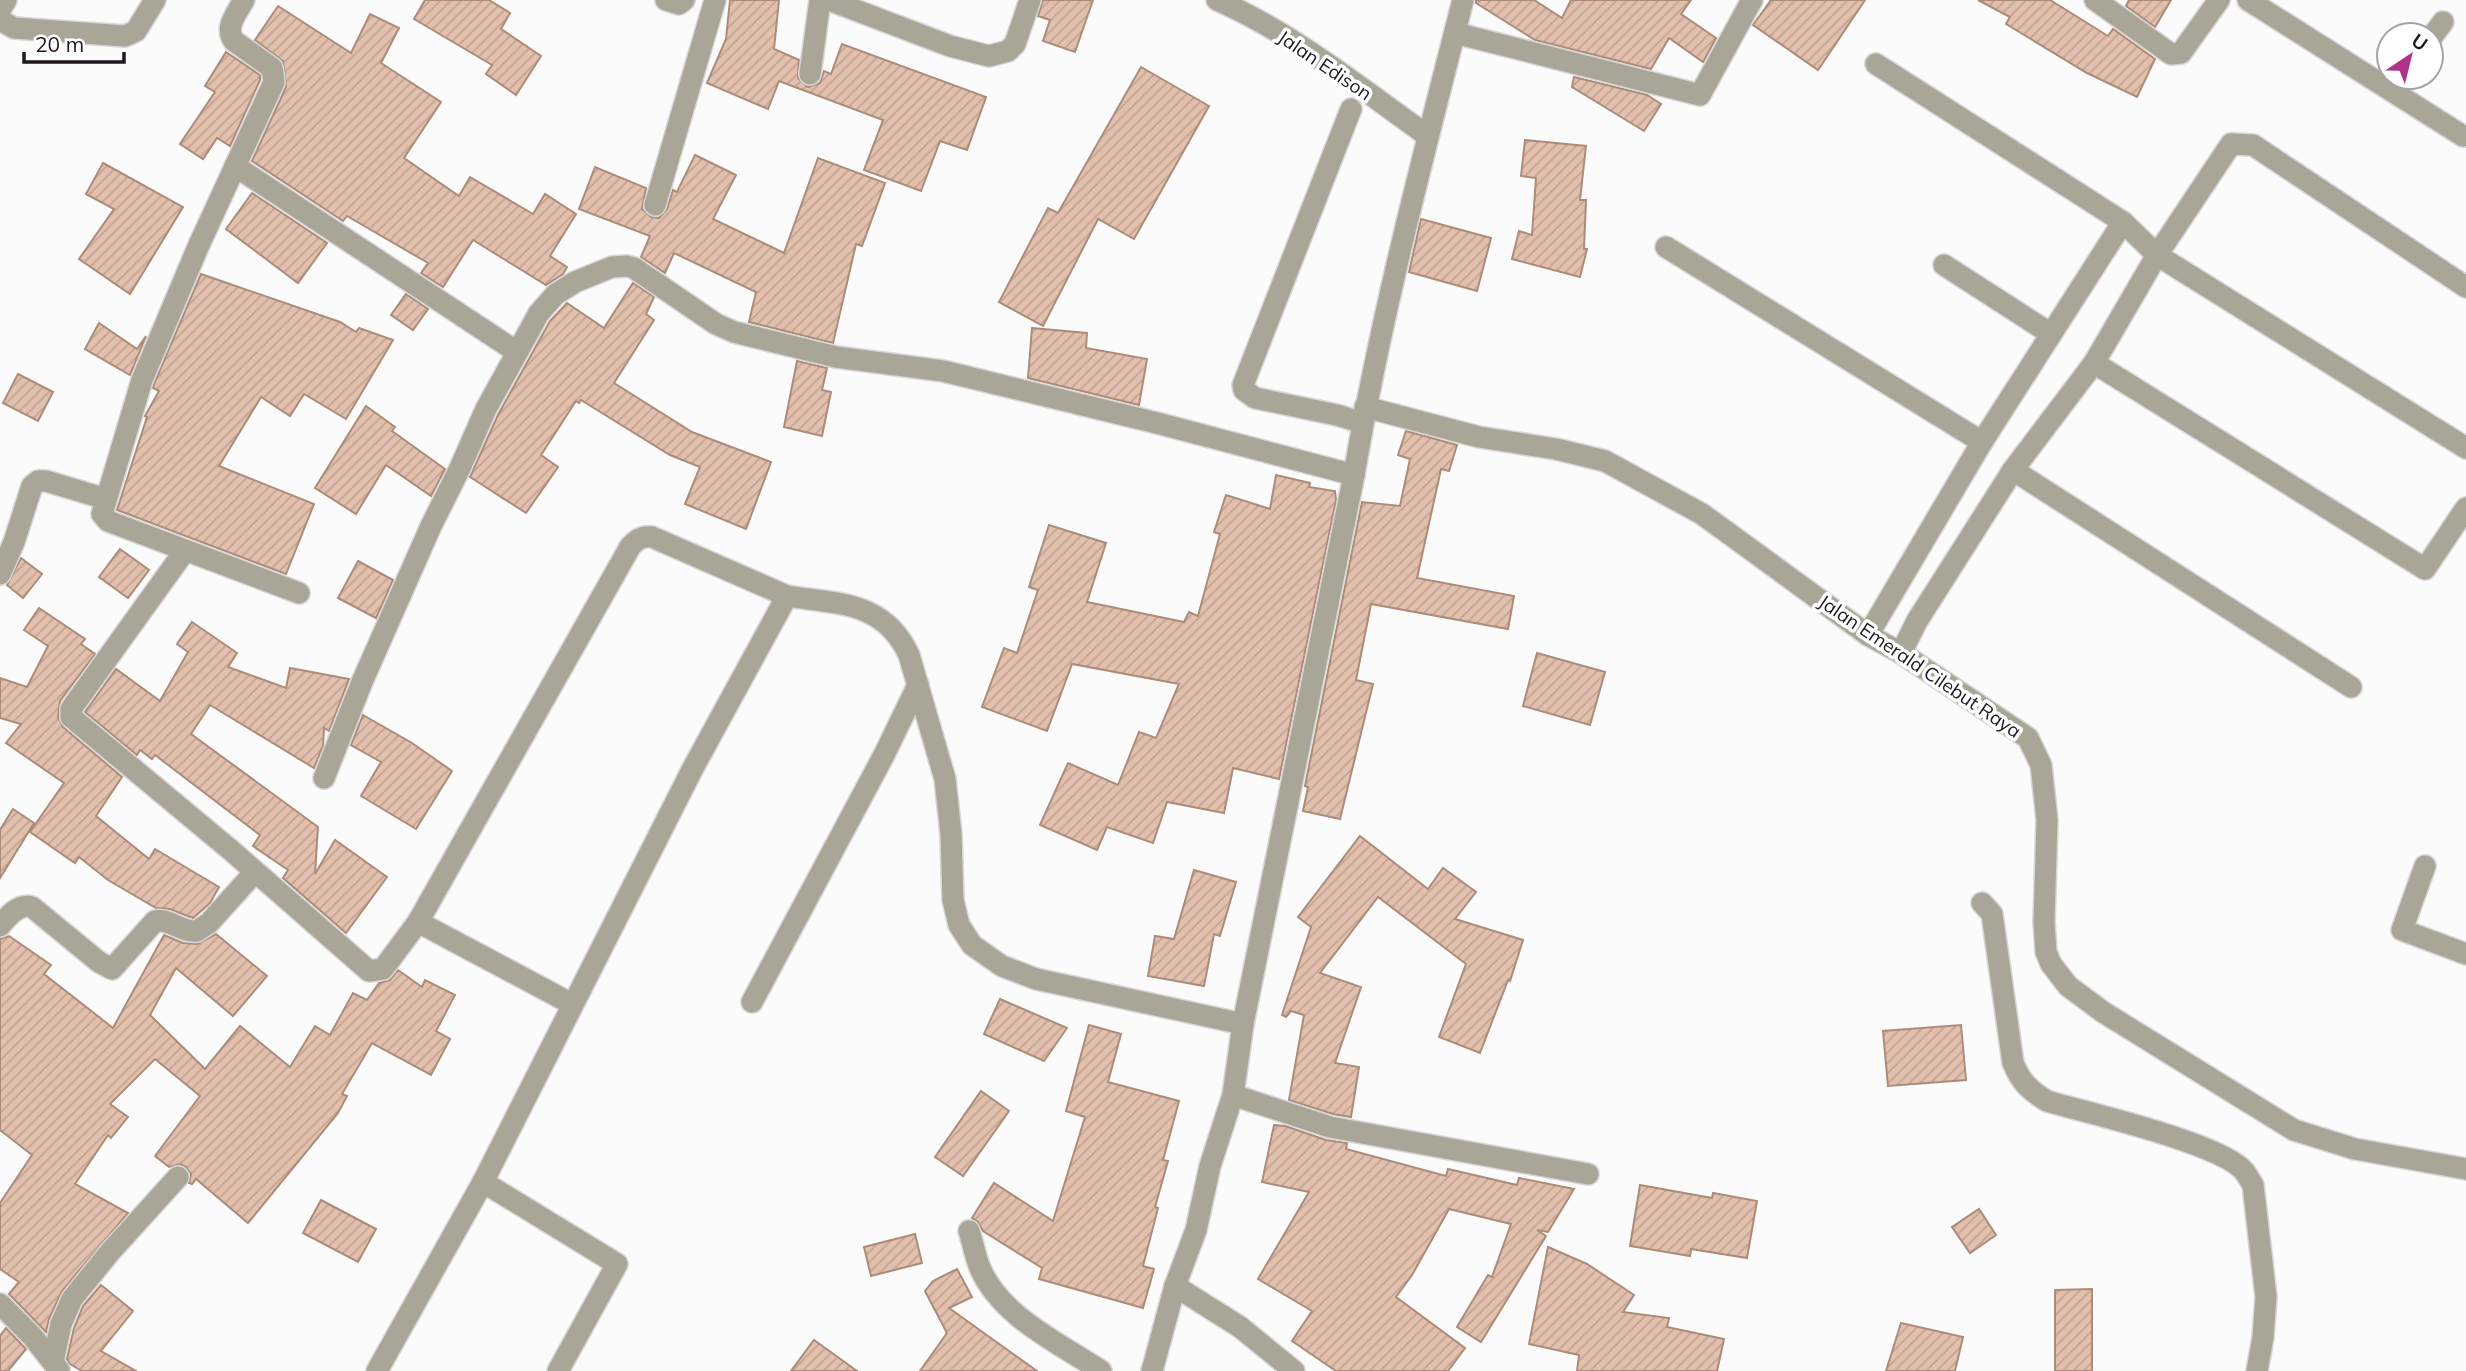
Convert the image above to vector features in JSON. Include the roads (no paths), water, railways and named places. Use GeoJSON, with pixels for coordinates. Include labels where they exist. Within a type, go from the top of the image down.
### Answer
{"type":"FeatureCollection","features":[{"type":"Feature","properties":{"kind":"street"},"geometry":{"type":"LineString","coordinates":[[0,10],[6,0]]}},
{"type":"Feature","properties":{"kind":"street"},"geometry":{"type":"LineString","coordinates":[[0,20],[14,28],[125,36],[136,31],[155,0]]}},
{"type":"Feature","properties":{"kind":"street"},"geometry":{"type":"LineString","coordinates":[[244,0],[230,25],[230,36],[272,68],[274,82],[142,380],[102,514],[108,522],[299,593]]}},
{"type":"Feature","properties":{"kind":"street"},"geometry":{"type":"LineString","coordinates":[[666,0],[679,4],[684,0]]}},
{"type":"Feature","properties":{"kind":"street"},"geometry":{"type":"LineString","coordinates":[[655,205],[715,0]]}},
{"type":"Feature","properties":{"kind":"street"},"geometry":{"type":"LineString","coordinates":[[810,74],[820,0]]}},
{"type":"Feature","properties":{"kind":"street"},"geometry":{"type":"LineString","coordinates":[[830,0],[950,46],[989,56],[1008,51],[1015,44],[1030,0]]}},
{"type":"Feature","properties":{"kind":"street","name":"Jalan Edison"},"geometry":{"type":"LineString","coordinates":[[1217,0],[1301,46],[1428,136]]}},
{"type":"Feature","properties":{"kind":"street"},"geometry":{"type":"LineString","coordinates":[[1152,1371],[1175,1286],[1196,1230],[1210,1166],[1233,1095],[1243,1024],[1364,415],[1428,136],[1463,0]]}},
{"type":"Feature","properties":{"kind":"street"},"geometry":{"type":"LineString","coordinates":[[1455,33],[1700,95],[1752,0]]}},
{"type":"Feature","properties":{"kind":"street"},"geometry":{"type":"LineString","coordinates":[[2095,0],[2171,54],[2177,55],[2219,0]]}},
{"type":"Feature","properties":{"kind":"street"},"geometry":{"type":"LineString","coordinates":[[2248,0],[2375,71]]}},
{"type":"Feature","properties":{"kind":"street"},"geometry":{"type":"LineString","coordinates":[[1876,64],[2123,222],[2157,255],[2466,448]]}},
{"type":"Feature","properties":{"kind":"street"},"geometry":{"type":"LineString","coordinates":[[2407,91],[2463,136]]}},
{"type":"Feature","properties":{"kind":"street","name":"Jalan Emerald Cilebut Raya"},"geometry":{"type":"LineString","coordinates":[[1351,109],[1243,385],[1244,390],[1255,398],[1337,415],[1364,415],[1556,449],[1605,461],[1702,514],[1868,635],[1901,653],[2028,738],[2041,765],[2047,820],[2044,912],[2046,952],[2051,964],[2068,986],[2103,1012],[2294,1130],[2355,1149],[2466,1169]]}},
{"type":"Feature","properties":{"kind":"street"},"geometry":{"type":"LineString","coordinates":[[1901,653],[1917,621],[2014,470],[2094,363],[2157,255],[2231,144],[2253,145],[2466,287]]}},
{"type":"Feature","properties":{"kind":"street"},"geometry":{"type":"LineString","coordinates":[[235,166],[517,352]]}},
{"type":"Feature","properties":{"kind":"street"},"geometry":{"type":"LineString","coordinates":[[1868,635],[1982,442],[2123,222]]}},
{"type":"Feature","properties":{"kind":"street"},"geometry":{"type":"LineString","coordinates":[[1666,247],[1982,442]]}},
{"type":"Feature","properties":{"kind":"street"},"geometry":{"type":"LineString","coordinates":[[1944,265],[2051,334]]}},
{"type":"Feature","properties":{"kind":"street"},"geometry":{"type":"LineString","coordinates":[[324,778],[362,682],[430,526],[517,352],[539,313],[556,294],[575,282],[612,267],[634,268],[716,324],[734,332],[836,357],[943,371],[1354,475]]}},
{"type":"Feature","properties":{"kind":"street"},"geometry":{"type":"LineString","coordinates":[[2094,363],[2424,569],[2466,508]]}},
{"type":"Feature","properties":{"kind":"street"},"geometry":{"type":"LineString","coordinates":[[2014,470],[2351,687]]}},
{"type":"Feature","properties":{"kind":"street"},"geometry":{"type":"LineString","coordinates":[[0,574],[14,542],[28,497],[38,481],[106,499]]}},
{"type":"Feature","properties":{"kind":"street"},"geometry":{"type":"LineString","coordinates":[[184,552],[71,709],[71,717],[369,971],[383,969],[418,922],[630,547],[644,536],[652,537],[787,596],[868,611],[893,628],[902,640],[918,685],[945,779],[951,834],[953,900],[958,925],[972,945],[1002,966],[1036,979],[1243,1024]]}},
{"type":"Feature","properties":{"kind":"street"},"geometry":{"type":"LineString","coordinates":[[377,1371],[483,1182],[693,768],[787,596]]}},
{"type":"Feature","properties":{"kind":"street"},"geometry":{"type":"LineString","coordinates":[[752,1002],[884,755],[918,685]]}},
{"type":"Feature","properties":{"kind":"street"},"geometry":{"type":"LineString","coordinates":[[2426,866],[2402,930],[2466,954]]}},
{"type":"Feature","properties":{"kind":"street"},"geometry":{"type":"LineString","coordinates":[[0,926],[24,905],[32,907],[99,962],[112,969],[155,921],[162,919],[185,930],[197,931],[209,923],[255,872]]}},
{"type":"Feature","properties":{"kind":"street"},"geometry":{"type":"LineString","coordinates":[[1982,904],[1992,914],[2014,1063],[2020,1080],[2029,1090],[2047,1101],[2191,1143],[2234,1163],[2244,1170],[2253,1185],[2266,1297],[2263,1337],[2256,1371]]}},
{"type":"Feature","properties":{"kind":"street"},"geometry":{"type":"LineString","coordinates":[[418,922],[572,1004]]}},
{"type":"Feature","properties":{"kind":"street"},"geometry":{"type":"LineString","coordinates":[[1233,1095],[1330,1127],[1588,1174]]}},
{"type":"Feature","properties":{"kind":"street"},"geometry":{"type":"LineString","coordinates":[[56,1367],[61,1324],[72,1299],[110,1252],[178,1177]]}},
{"type":"Feature","properties":{"kind":"street"},"geometry":{"type":"LineString","coordinates":[[483,1182],[617,1264],[558,1371]]}},
{"type":"Feature","properties":{"kind":"street"},"geometry":{"type":"LineString","coordinates":[[969,1231],[981,1269],[993,1289],[1013,1312],[1101,1371]]}},
{"type":"Feature","properties":{"kind":"street"},"geometry":{"type":"LineString","coordinates":[[1175,1286],[1240,1327],[1294,1371]]}},
{"type":"Feature","properties":{"kind":"street"},"geometry":{"type":"LineString","coordinates":[[0,1304],[32,1336],[56,1367]]}}]}
